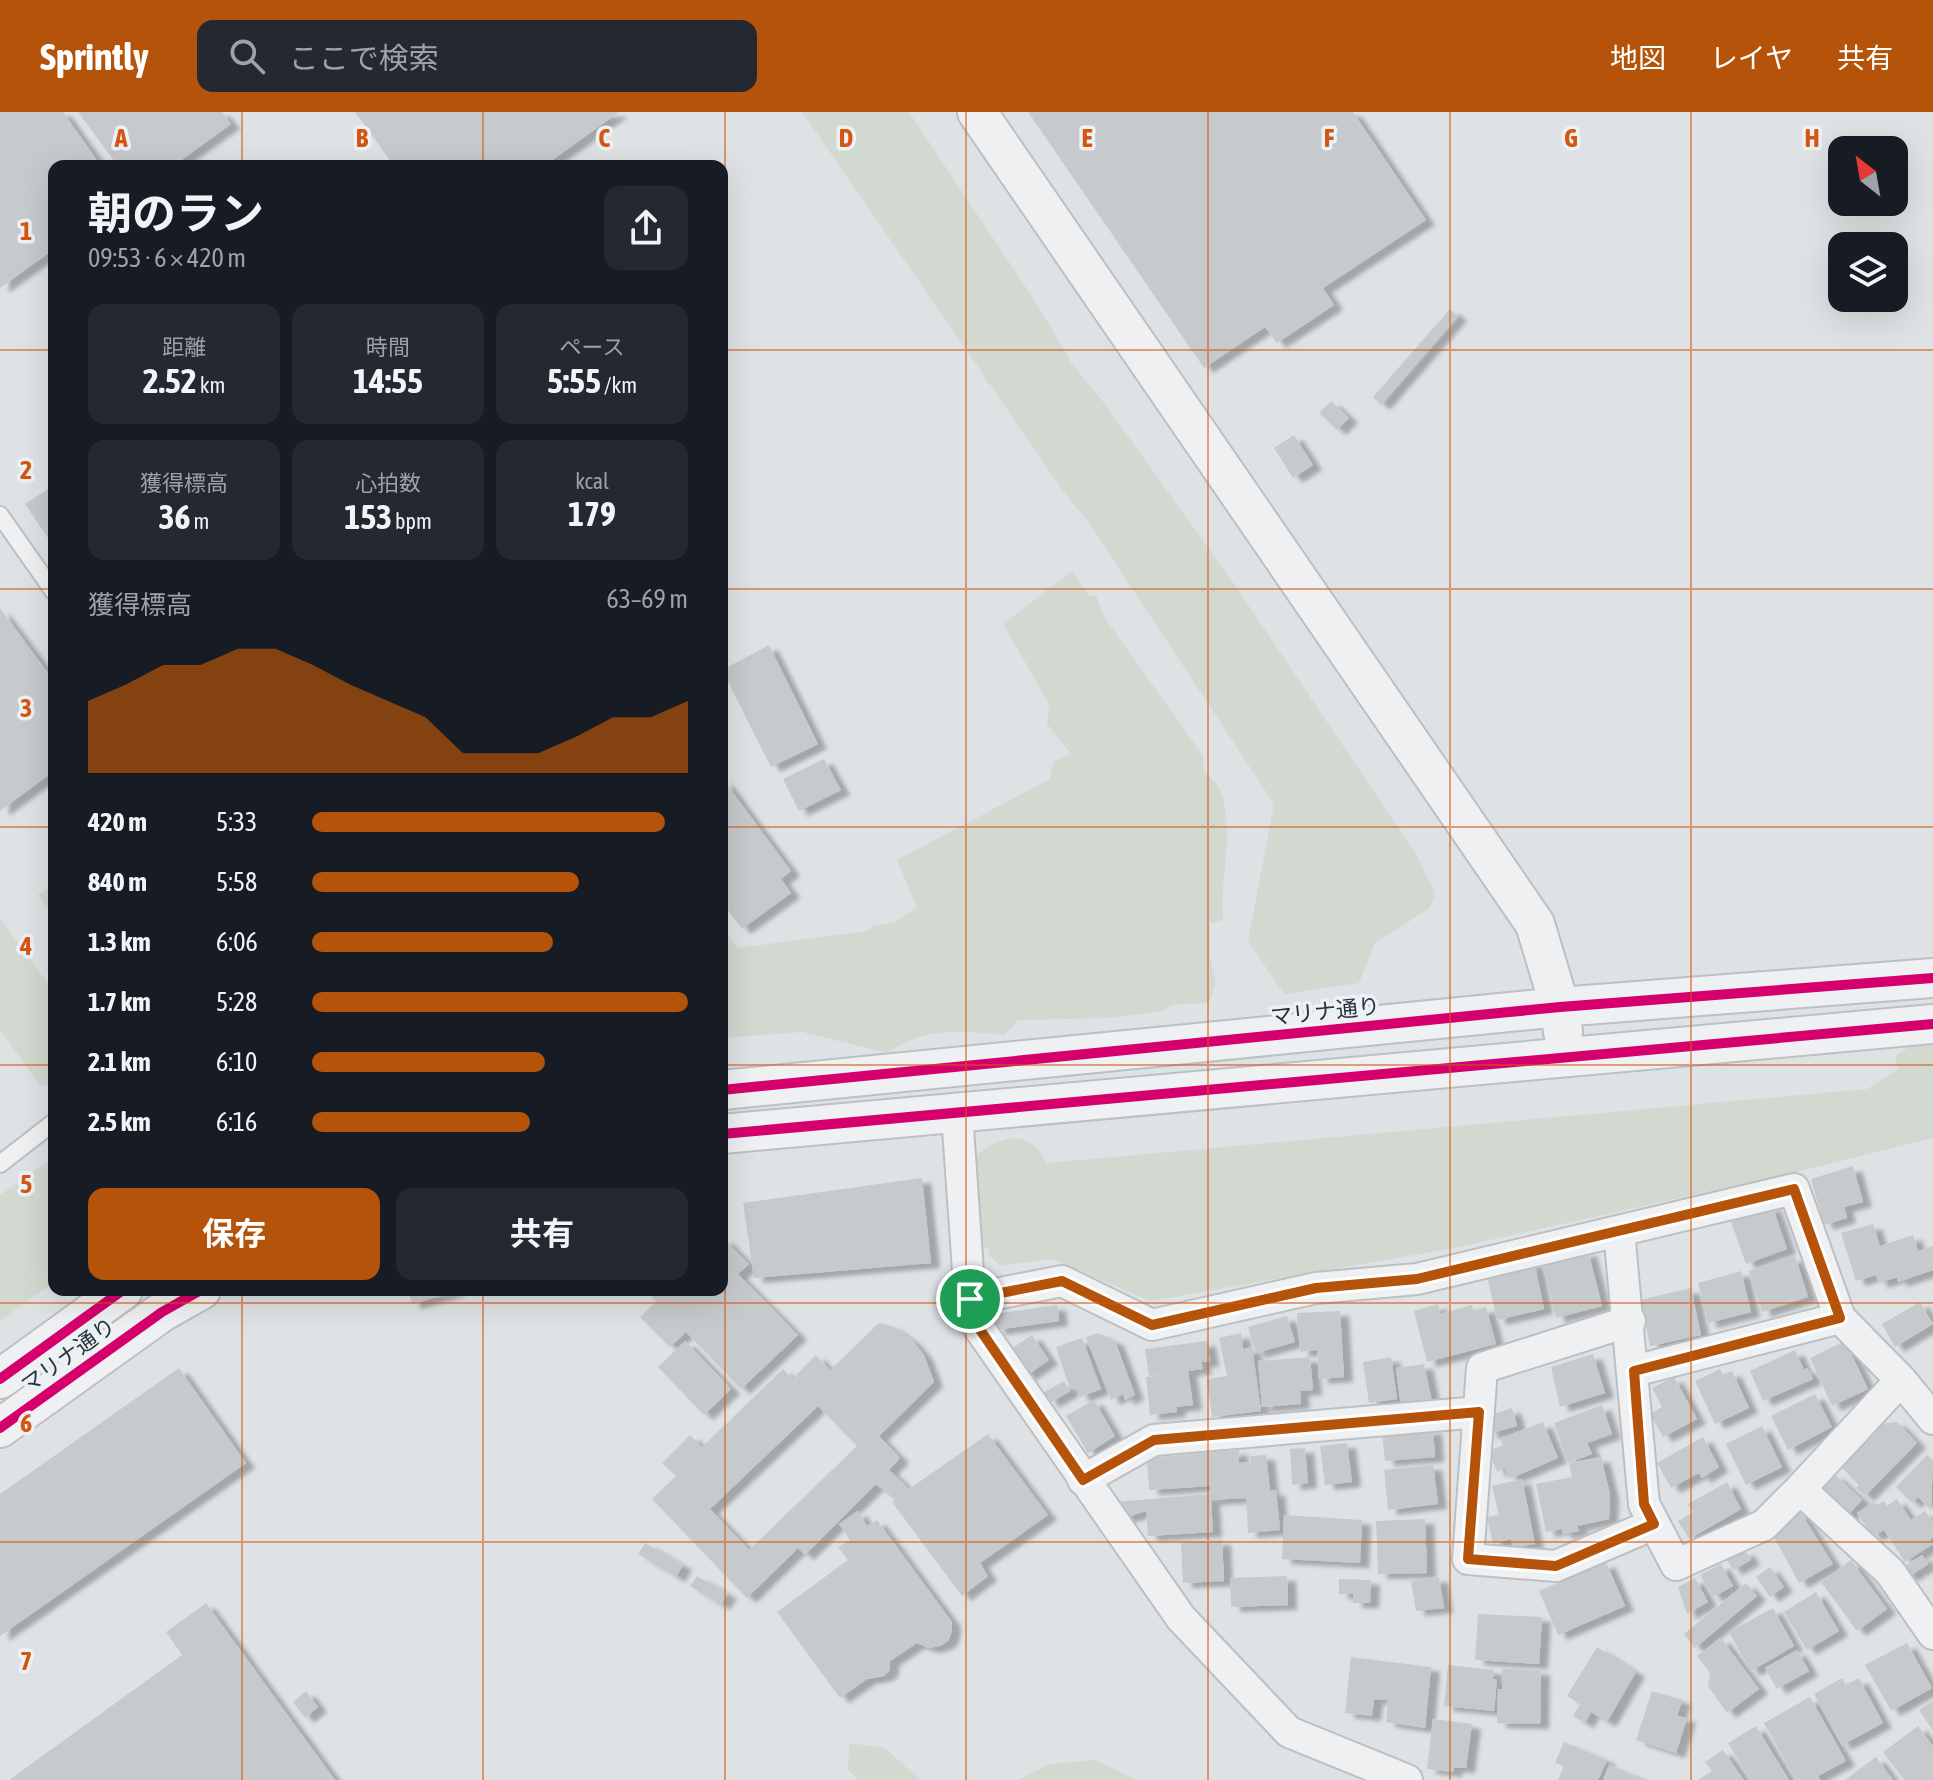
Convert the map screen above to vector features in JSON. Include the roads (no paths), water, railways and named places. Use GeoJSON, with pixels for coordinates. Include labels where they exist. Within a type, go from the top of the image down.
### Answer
{"type":"FeatureCollection","features":[{"type":"Feature","properties":{"kind":"street"},"geometry":{"type":"LineString","coordinates":[[977,112],[1535,924],[1560,1007],[1566,1059]]}},
{"type":"Feature","properties":{"kind":"street","name":"マリナ通り"},"geometry":{"type":"LineString","coordinates":[[728,1089],[1560,1007],[1933,978]]}},
{"type":"Feature","properties":{"kind":"street"},"geometry":{"type":"LineString","coordinates":[[728,1133],[1933,1024]]}},
{"type":"Feature","properties":{"kind":"street"},"geometry":{"type":"LineString","coordinates":[[957,1114],[972,1318],[1181,1618],[1289,1732],[1407,1780]]}},
{"type":"Feature","properties":{"kind":"street"},"geometry":{"type":"LineString","coordinates":[[970,1299],[1062,1281],[1152,1325],[1316,1288],[1417,1279],[1794,1189],[1840,1318],[1901,1380],[1933,1419]]}},
{"type":"Feature","properties":{"kind":"street"},"geometry":{"type":"LineString","coordinates":[[1619,1231],[1630,1321],[1644,1504],[1676,1565],[1764,1525],[1901,1380]]}},
{"type":"Feature","properties":{"kind":"street","name":"マリナ通り"},"geometry":{"type":"LineString","coordinates":[[0,1379],[115,1296]]}},
{"type":"Feature","properties":{"kind":"street","name":"マリナ通り"},"geometry":{"type":"LineString","coordinates":[[0,1428],[162,1312],[190,1296]]}},
{"type":"Feature","properties":{"kind":"street"},"geometry":{"type":"LineString","coordinates":[[1634,1371],[1840,1318]]}},
{"type":"Feature","properties":{"kind":"street"},"geometry":{"type":"LineString","coordinates":[[1630,1321],[1482,1368],[1468,1559],[1556,1566],[1654,1524]]}},
{"type":"Feature","properties":{"kind":"street"},"geometry":{"type":"LineString","coordinates":[[1083,1480],[1154,1440],[1479,1412]]}},
{"type":"Feature","properties":{"kind":"street"},"geometry":{"type":"LineString","coordinates":[[1800,1489],[1890,1572],[1933,1634]]}},
{"type":"Feature","properties":{"kind":"lane"},"geometry":{"type":"LineString","coordinates":[[0,515],[48,583]]}},
{"type":"Feature","properties":{"kind":"lane"},"geometry":{"type":"LineString","coordinates":[[0,1164],[48,1127]]}}]}
